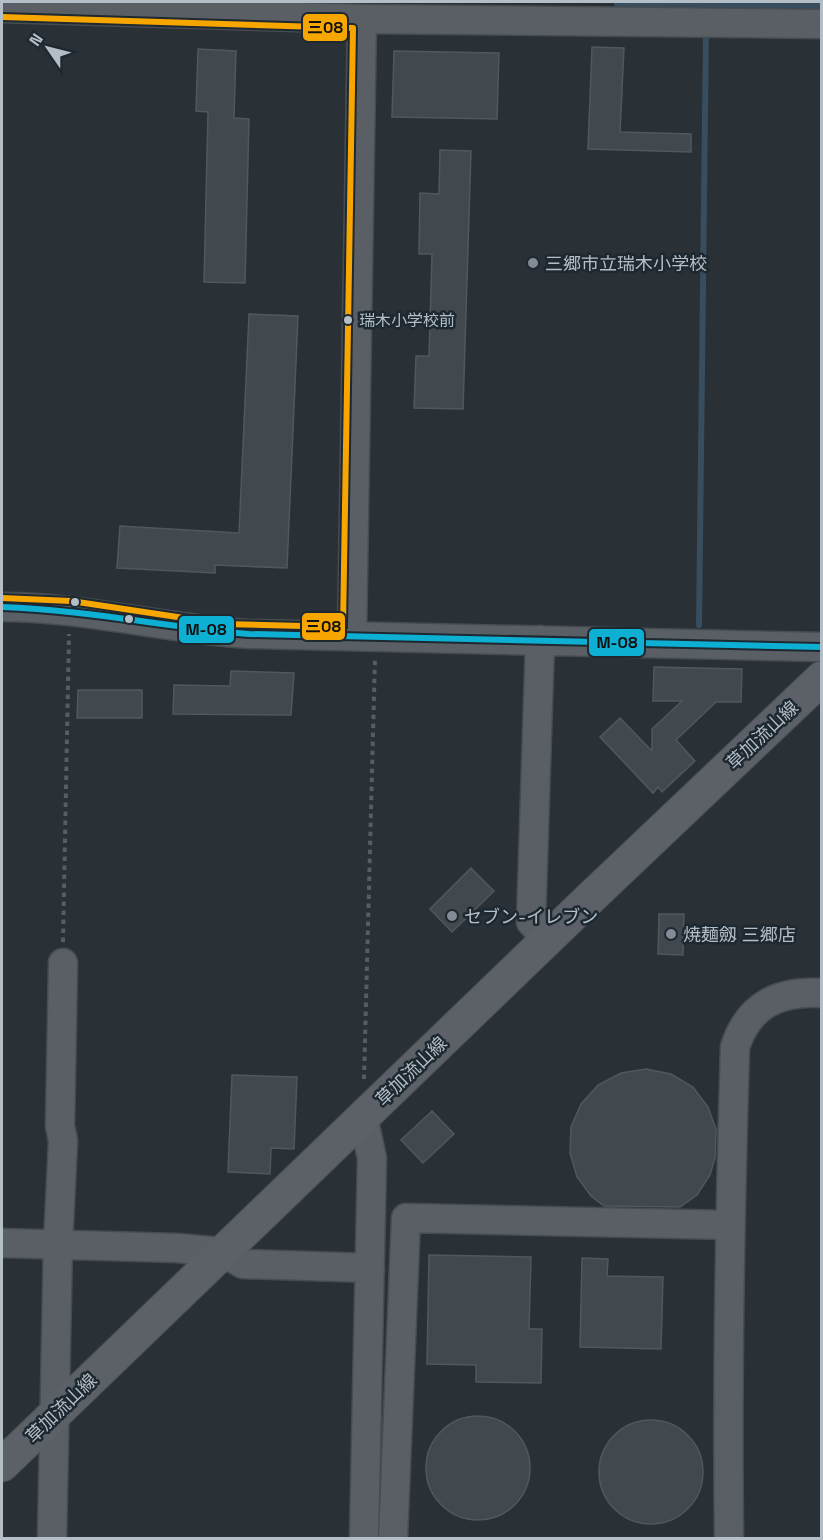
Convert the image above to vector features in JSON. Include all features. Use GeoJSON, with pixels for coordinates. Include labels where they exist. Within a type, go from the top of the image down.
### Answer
{"type":"FeatureCollection","features":[{"type":"Feature","properties":{"kind":"main road","name":"草加流山線"},"geometry":{"type":"LineString","coordinates":[[2,1465],[547,939],[822,678]]}},
{"type":"Feature","properties":{"kind":"street"},"geometry":{"type":"LineString","coordinates":[[2,8],[362,19],[822,24]]}},
{"type":"Feature","properties":{"kind":"street"},"geometry":{"type":"LineString","coordinates":[[362,19],[364,636]]}},
{"type":"Feature","properties":{"kind":"street"},"geometry":{"type":"LineString","coordinates":[[2,607],[70,610],[223,633],[822,647]]}},
{"type":"Feature","properties":{"kind":"street"},"geometry":{"type":"LineString","coordinates":[[540,640],[531,922],[547,939]]}},
{"type":"Feature","properties":{"kind":"street"},"geometry":{"type":"LineString","coordinates":[[51,1539],[58,1244],[63,1141],[60,1126],[63,963]]}},
{"type":"Feature","properties":{"kind":"street"},"geometry":{"type":"LineString","coordinates":[[729,1539],[729,1225],[735,1047],[740,1032],[763,1006],[778,997],[799,992],[822,993]]}},
{"type":"Feature","properties":{"kind":"street"},"geometry":{"type":"LineString","coordinates":[[363,1117],[372,1158],[364,1539]]}},
{"type":"Feature","properties":{"kind":"street"},"geometry":{"type":"LineString","coordinates":[[393,1539],[406,1218],[729,1225]]}},
{"type":"Feature","properties":{"kind":"street"},"geometry":{"type":"LineString","coordinates":[[2,1243],[177,1248],[222,1252],[243,1264],[370,1268]]}},
{"type":"Feature","properties":{"kind":"path"},"geometry":{"type":"LineString","coordinates":[[63,963],[70,610]]}},
{"type":"Feature","properties":{"kind":"path"},"geometry":{"type":"LineString","coordinates":[[363,1117],[364,636]]}},
{"type":"Feature","properties":{"kind":"building"},"geometry":{"type":"Polygon","coordinates":[[[592,47],[624,48],[620,132],[691,134],[691,152],[588,149],[592,47]]]}},
{"type":"Feature","properties":{"kind":"building"},"geometry":{"type":"Polygon","coordinates":[[[198,49],[236,51],[234,118],[249,119],[245,283],[204,282],[208,112],[196,111],[198,49]]]}},
{"type":"Feature","properties":{"kind":"building"},"geometry":{"type":"Polygon","coordinates":[[[394,51],[499,53],[497,119],[392,117],[394,51]]]}},
{"type":"Feature","properties":{"kind":"building"},"geometry":{"type":"Polygon","coordinates":[[[440,150],[471,151],[463,409],[414,408],[416,356],[429,356],[432,254],[419,254],[420,193],[439,194],[440,150]]]}},
{"type":"Feature","properties":{"kind":"building"},"geometry":{"type":"Polygon","coordinates":[[[249,314],[298,316],[287,568],[215,565],[215,573],[117,568],[120,526],[239,533],[249,314]]]}},
{"type":"Feature","properties":{"kind":"building"},"geometry":{"type":"Polygon","coordinates":[[[654,667],[742,669],[741,702],[716,702],[676,740],[695,761],[662,792],[658,787],[653,793],[600,737],[620,718],[652,751],[652,729],[682,701],[653,701],[654,667]]]}},
{"type":"Feature","properties":{"kind":"building"},"geometry":{"type":"Polygon","coordinates":[[[231,671],[294,673],[291,715],[173,714],[174,685],[230,686],[231,671]]]}},
{"type":"Feature","properties":{"kind":"building"},"geometry":{"type":"Polygon","coordinates":[[[78,690],[142,690],[142,718],[77,718],[78,690]]]}},
{"type":"Feature","properties":{"kind":"building"},"geometry":{"type":"Polygon","coordinates":[[[471,868],[494,891],[452,932],[430,909],[471,868]]]}},
{"type":"Feature","properties":{"kind":"building","name":"焼麺劔 三郷店"},"geometry":{"type":"Polygon","coordinates":[[[659,914],[684,914],[683,955],[658,954],[659,914]]]}},
{"type":"Feature","properties":{"kind":"building"},"geometry":{"type":"Polygon","coordinates":[[[646,1069],[671,1074],[693,1087],[708,1107],[716,1129],[715,1158],[710,1175],[697,1195],[680,1207],[604,1206],[591,1196],[577,1177],[570,1153],[571,1127],[581,1104],[598,1085],[621,1073],[646,1069]]]}},
{"type":"Feature","properties":{"kind":"building"},"geometry":{"type":"Polygon","coordinates":[[[232,1075],[297,1077],[294,1149],[271,1148],[270,1174],[228,1172],[232,1075]]]}},
{"type":"Feature","properties":{"kind":"building"},"geometry":{"type":"Polygon","coordinates":[[[432,1111],[454,1134],[423,1163],[401,1140],[432,1111]]]}},
{"type":"Feature","properties":{"kind":"building"},"geometry":{"type":"Polygon","coordinates":[[[429,1255],[531,1257],[529,1329],[542,1329],[541,1383],[476,1382],[476,1365],[427,1364],[429,1255]]]}},
{"type":"Feature","properties":{"kind":"building"},"geometry":{"type":"Polygon","coordinates":[[[582,1258],[608,1259],[607,1276],[663,1277],[661,1349],[580,1347],[582,1258]]]}},
{"type":"Feature","properties":{"kind":"building"},"geometry":{"type":"Polygon","coordinates":[[[478,1416],[498,1420],[515,1431],[526,1448],[530,1468],[526,1488],[515,1505],[498,1516],[478,1520],[458,1516],[441,1505],[430,1488],[426,1468],[430,1448],[441,1431],[458,1420],[478,1416]]]}},
{"type":"Feature","properties":{"kind":"building"},"geometry":{"type":"Polygon","coordinates":[[[651,1420],[671,1424],[688,1435],[699,1452],[703,1472],[699,1492],[688,1509],[671,1520],[651,1524],[631,1520],[614,1509],[603,1492],[599,1472],[603,1452],[614,1435],[631,1424],[651,1420]]]}},
{"type":"Feature","properties":{"kind":"waterway"},"geometry":{"type":"LineString","coordinates":[[632,2],[822,7]]}},
{"type":"Feature","properties":{"kind":"waterway"},"geometry":{"type":"LineString","coordinates":[[699,625],[706,31]]}},
{"type":"Feature","properties":{"kind":"transit line","name":"三08"},"geometry":{"type":"LineString","coordinates":[[2,17],[353,28],[343,627],[224,624],[71,601],[2,598]]}},
{"type":"Feature","properties":{"kind":"transit line","name":"M-08"},"geometry":{"type":"LineString","coordinates":[[2,607],[249,634],[822,647]]}},
{"type":"Feature","properties":{"kind":"place","name":"三郷市立瑞木小学校"},"geometry":{"type":"Point","coordinates":[533,263]}},
{"type":"Feature","properties":{"kind":"place","name":"瑞木小学校前"},"geometry":{"type":"Point","coordinates":[348,320]}},
{"type":"Feature","properties":{"kind":"place","name":"セブン-イレブン"},"geometry":{"type":"Point","coordinates":[452,916]}},
{"type":"Feature","properties":{"kind":"place","name":"焼麺劔 三郷店"},"geometry":{"type":"Point","coordinates":[671,934]}}]}
